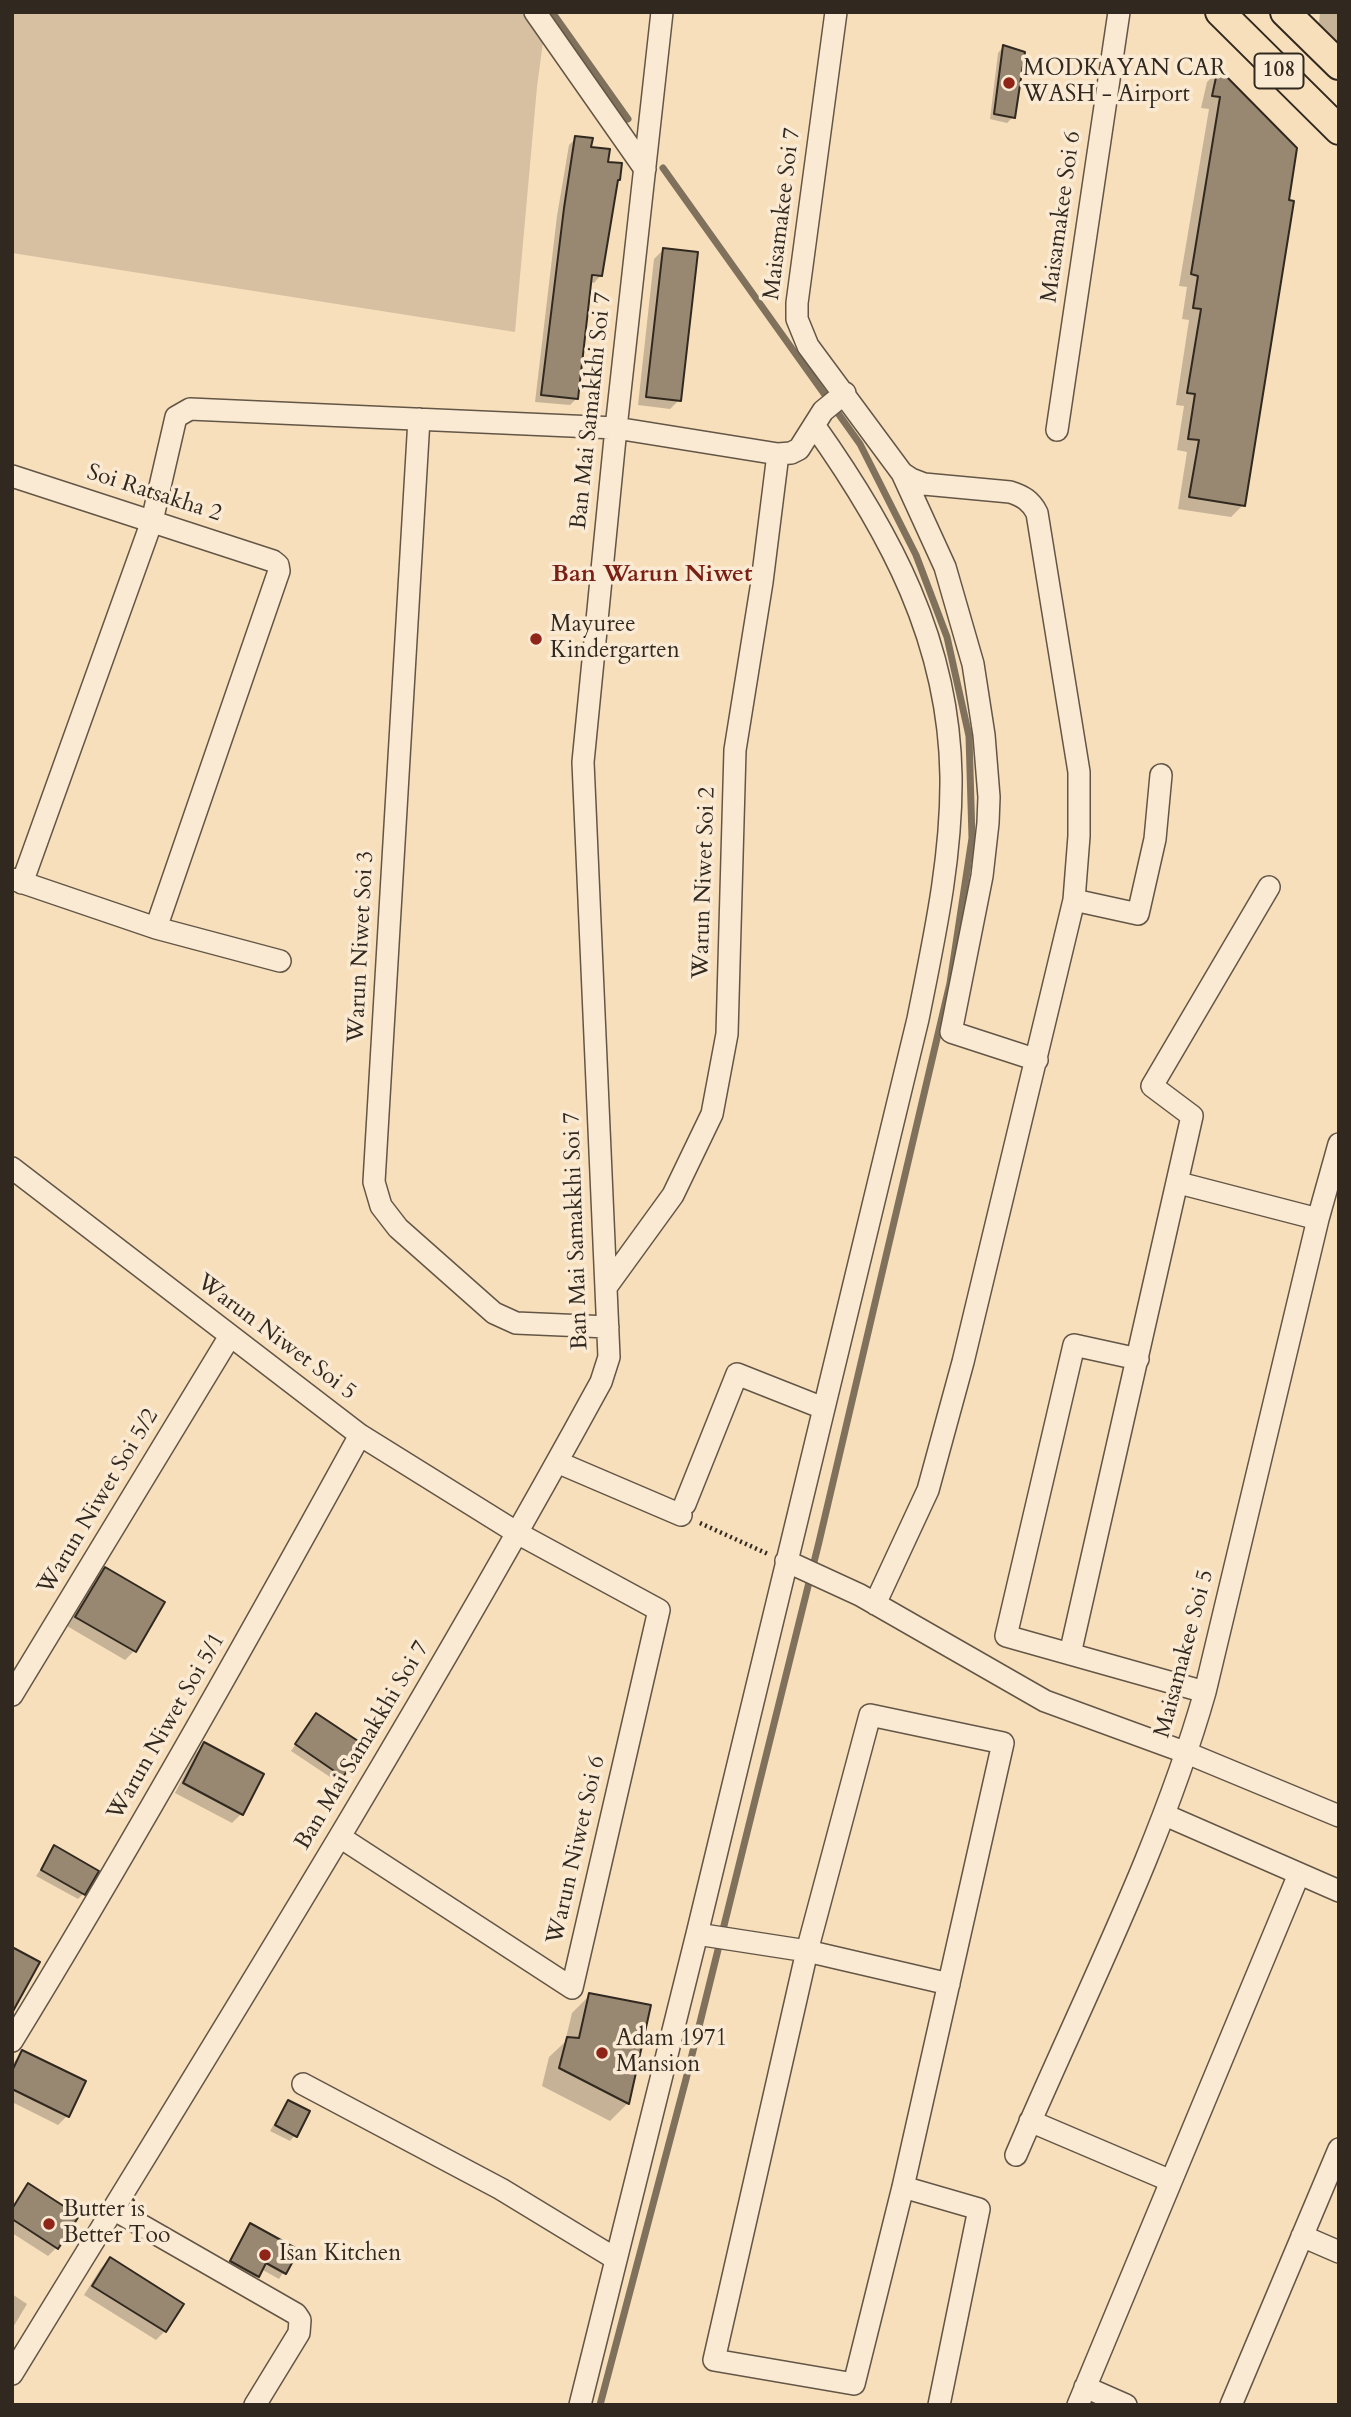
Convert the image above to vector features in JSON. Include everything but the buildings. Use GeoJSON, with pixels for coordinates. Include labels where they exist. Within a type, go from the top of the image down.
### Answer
{"type":"FeatureCollection","features":[{"type":"Feature","properties":{"kind":"main road","name":"108"},"geometry":{"type":"LineString","coordinates":[[1220,12],[1339,130]]}},
{"type":"Feature","properties":{"kind":"main road","name":"108"},"geometry":{"type":"LineString","coordinates":[[1285,12],[1339,65]]}},
{"type":"Feature","properties":{"kind":"street"},"geometry":{"type":"LineString","coordinates":[[535,12],[645,169]]}},
{"type":"Feature","properties":{"kind":"street","name":"Ban Mai Samakkhi Soi 7"},"geometry":{"type":"LineString","coordinates":[[12,2374],[18,2351],[113,2209],[340,1837],[519,1534],[601,1382],[609,1357],[583,762],[616,428],[662,12]]}},
{"type":"Feature","properties":{"kind":"street","name":"Maisamakee Soi 7"},"geometry":{"type":"LineString","coordinates":[[836,12],[797,319],[830,407],[902,473],[945,567],[966,634],[978,696],[987,766],[988,824],[982,876],[951,1032],[1037,1060]]}},
{"type":"Feature","properties":{"kind":"street","name":"Maisamakee Soi 6"},"geometry":{"type":"LineString","coordinates":[[1057,430],[1119,12]]}},
{"type":"Feature","properties":{"kind":"street"},"geometry":{"type":"LineString","coordinates":[[280,961],[156,928],[17,881],[152,521],[176,417],[190,409],[616,428],[778,454],[799,449],[830,407]]}},
{"type":"Feature","properties":{"kind":"street"},"geometry":{"type":"LineString","coordinates":[[580,2405],[697,1934],[798,1568],[823,1408],[918,1019],[940,907],[948,839],[951,777],[948,729],[940,685],[926,633],[909,586],[870,508],[830,407]]}},
{"type":"Feature","properties":{"kind":"street","name":"Warun Niwet Soi 3"},"geometry":{"type":"LineString","coordinates":[[419,419],[374,1182],[381,1206],[398,1228],[494,1313],[516,1323],[608,1327]]}},
{"type":"Feature","properties":{"kind":"street","name":"Warun Niwet Soi 2"},"geometry":{"type":"LineString","coordinates":[[607,1286],[673,1195],[712,1114],[727,1034],[735,750],[762,582],[778,454]]}},
{"type":"Feature","properties":{"kind":"street"},"geometry":{"type":"LineString","coordinates":[[875,1604],[928,1490],[964,1362],[1074,900],[1079,836],[1079,772],[1037,513],[1033,505],[1020,495],[924,484],[902,473]]}},
{"type":"Feature","properties":{"kind":"street","name":"Soi Ratsakha 2"},"geometry":{"type":"LineString","coordinates":[[12,476],[273,561],[278,565],[279,571],[156,928]]}},
{"type":"Feature","properties":{"kind":"street"},"geometry":{"type":"LineString","coordinates":[[1074,900],[1138,914],[1155,839],[1161,775]]}},
{"type":"Feature","properties":{"kind":"street"},"geometry":{"type":"LineString","coordinates":[[1070,1654],[1179,1183],[1192,1116],[1152,1086],[1269,887]]}},
{"type":"Feature","properties":{"kind":"street","name":"Maisamakee Soi 5"},"geometry":{"type":"LineString","coordinates":[[1016,2155],[1165,1815],[1187,1753],[1205,1692],[1318,1219],[1339,1144]]}},
{"type":"Feature","properties":{"kind":"street","name":"Warun Niwet Soi 5"},"geometry":{"type":"LineString","coordinates":[[12,1168],[360,1435],[519,1534]]}},
{"type":"Feature","properties":{"kind":"street"},"geometry":{"type":"LineString","coordinates":[[1179,1183],[1318,1219]]}},
{"type":"Feature","properties":{"kind":"street","name":"Warun Niwet Soi 5/2"},"geometry":{"type":"LineString","coordinates":[[12,1695],[230,1336]]}},
{"type":"Feature","properties":{"kind":"street"},"geometry":{"type":"LineString","coordinates":[[1138,1359],[1074,1345],[1006,1636],[1205,1692]]}},
{"type":"Feature","properties":{"kind":"street"},"geometry":{"type":"LineString","coordinates":[[557,1462],[683,1510],[737,1374],[823,1408]]}},
{"type":"Feature","properties":{"kind":"street","name":"Warun Niwet Soi 5/1"},"geometry":{"type":"LineString","coordinates":[[12,2041],[103,1892],[360,1435]]}},
{"type":"Feature","properties":{"kind":"street","name":"Warun Niwet Soi 6"},"geometry":{"type":"LineString","coordinates":[[340,1837],[572,1988],[659,1611],[519,1534]]}},
{"type":"Feature","properties":{"kind":"street"},"geometry":{"type":"LineString","coordinates":[[798,1568],[875,1604],[1034,1696],[1187,1753],[1339,1816]]}},
{"type":"Feature","properties":{"kind":"street"},"geometry":{"type":"LineString","coordinates":[[870,1715],[1003,1743],[903,2187],[854,2384],[714,2360],[807,1951],[870,1715]]}},
{"type":"Feature","properties":{"kind":"street"},"geometry":{"type":"LineString","coordinates":[[1165,1815],[1339,1891]]}},
{"type":"Feature","properties":{"kind":"street"},"geometry":{"type":"LineString","coordinates":[[1126,2405],[1081,2396],[1299,1874]]}},
{"type":"Feature","properties":{"kind":"street"},"geometry":{"type":"LineString","coordinates":[[697,1934],[807,1951],[949,1984]]}},
{"type":"Feature","properties":{"kind":"street"},"geometry":{"type":"LineString","coordinates":[[303,2084],[501,2189],[616,2259]]}},
{"type":"Feature","properties":{"kind":"street"},"geometry":{"type":"LineString","coordinates":[[1030,2121],[1171,2181]]}},
{"type":"Feature","properties":{"kind":"street"},"geometry":{"type":"LineString","coordinates":[[1231,2405],[1339,2149]]}},
{"type":"Feature","properties":{"kind":"street"},"geometry":{"type":"LineString","coordinates":[[903,2187],[979,2209],[939,2405]]}},
{"type":"Feature","properties":{"kind":"street"},"geometry":{"type":"LineString","coordinates":[[113,2209],[291,2310],[300,2320],[299,2333],[255,2405]]}},
{"type":"Feature","properties":{"kind":"street"},"geometry":{"type":"LineString","coordinates":[[1302,2236],[1339,2252]]}},
{"type":"Feature","properties":{"kind":"path"},"geometry":{"type":"LineString","coordinates":[[683,1510],[798,1568]]}},
{"type":"Feature","properties":{"kind":"shaded area"},"geometry":{"type":"Polygon","coordinates":[[[12,12],[547,12],[537,87],[515,332],[12,253],[12,12]]]}},
{"type":"Feature","properties":{"kind":"waterway"},"geometry":{"type":"LineString","coordinates":[[552,12],[628,119]]}},
{"type":"Feature","properties":{"kind":"waterway"},"geometry":{"type":"LineString","coordinates":[[600,2405],[686,2079],[819,1542],[950,983],[972,838],[969,736],[947,637],[916,555],[860,444],[663,168]]}},
{"type":"Feature","properties":{"kind":"place","name":"MODKAYAN CAR WASH - Airport"},"geometry":{"type":"Point","coordinates":[1009,83]}},
{"type":"Feature","properties":{"kind":"place","name":"Mayuree Kindergarten"},"geometry":{"type":"Point","coordinates":[536,639]}},
{"type":"Feature","properties":{"kind":"place","name":"Adam 1971 Mansion"},"geometry":{"type":"Point","coordinates":[602,2053]}},
{"type":"Feature","properties":{"kind":"place","name":"Butter is Better Too"},"geometry":{"type":"Point","coordinates":[49,2224]}},
{"type":"Feature","properties":{"kind":"place","name":"Isan Kitchen"},"geometry":{"type":"Point","coordinates":[265,2255]}},
{"type":"Feature","properties":{"kind":"district","name":"Ban Warun Niwet"},"geometry":{"type":"Point","coordinates":[652,575]}}]}
